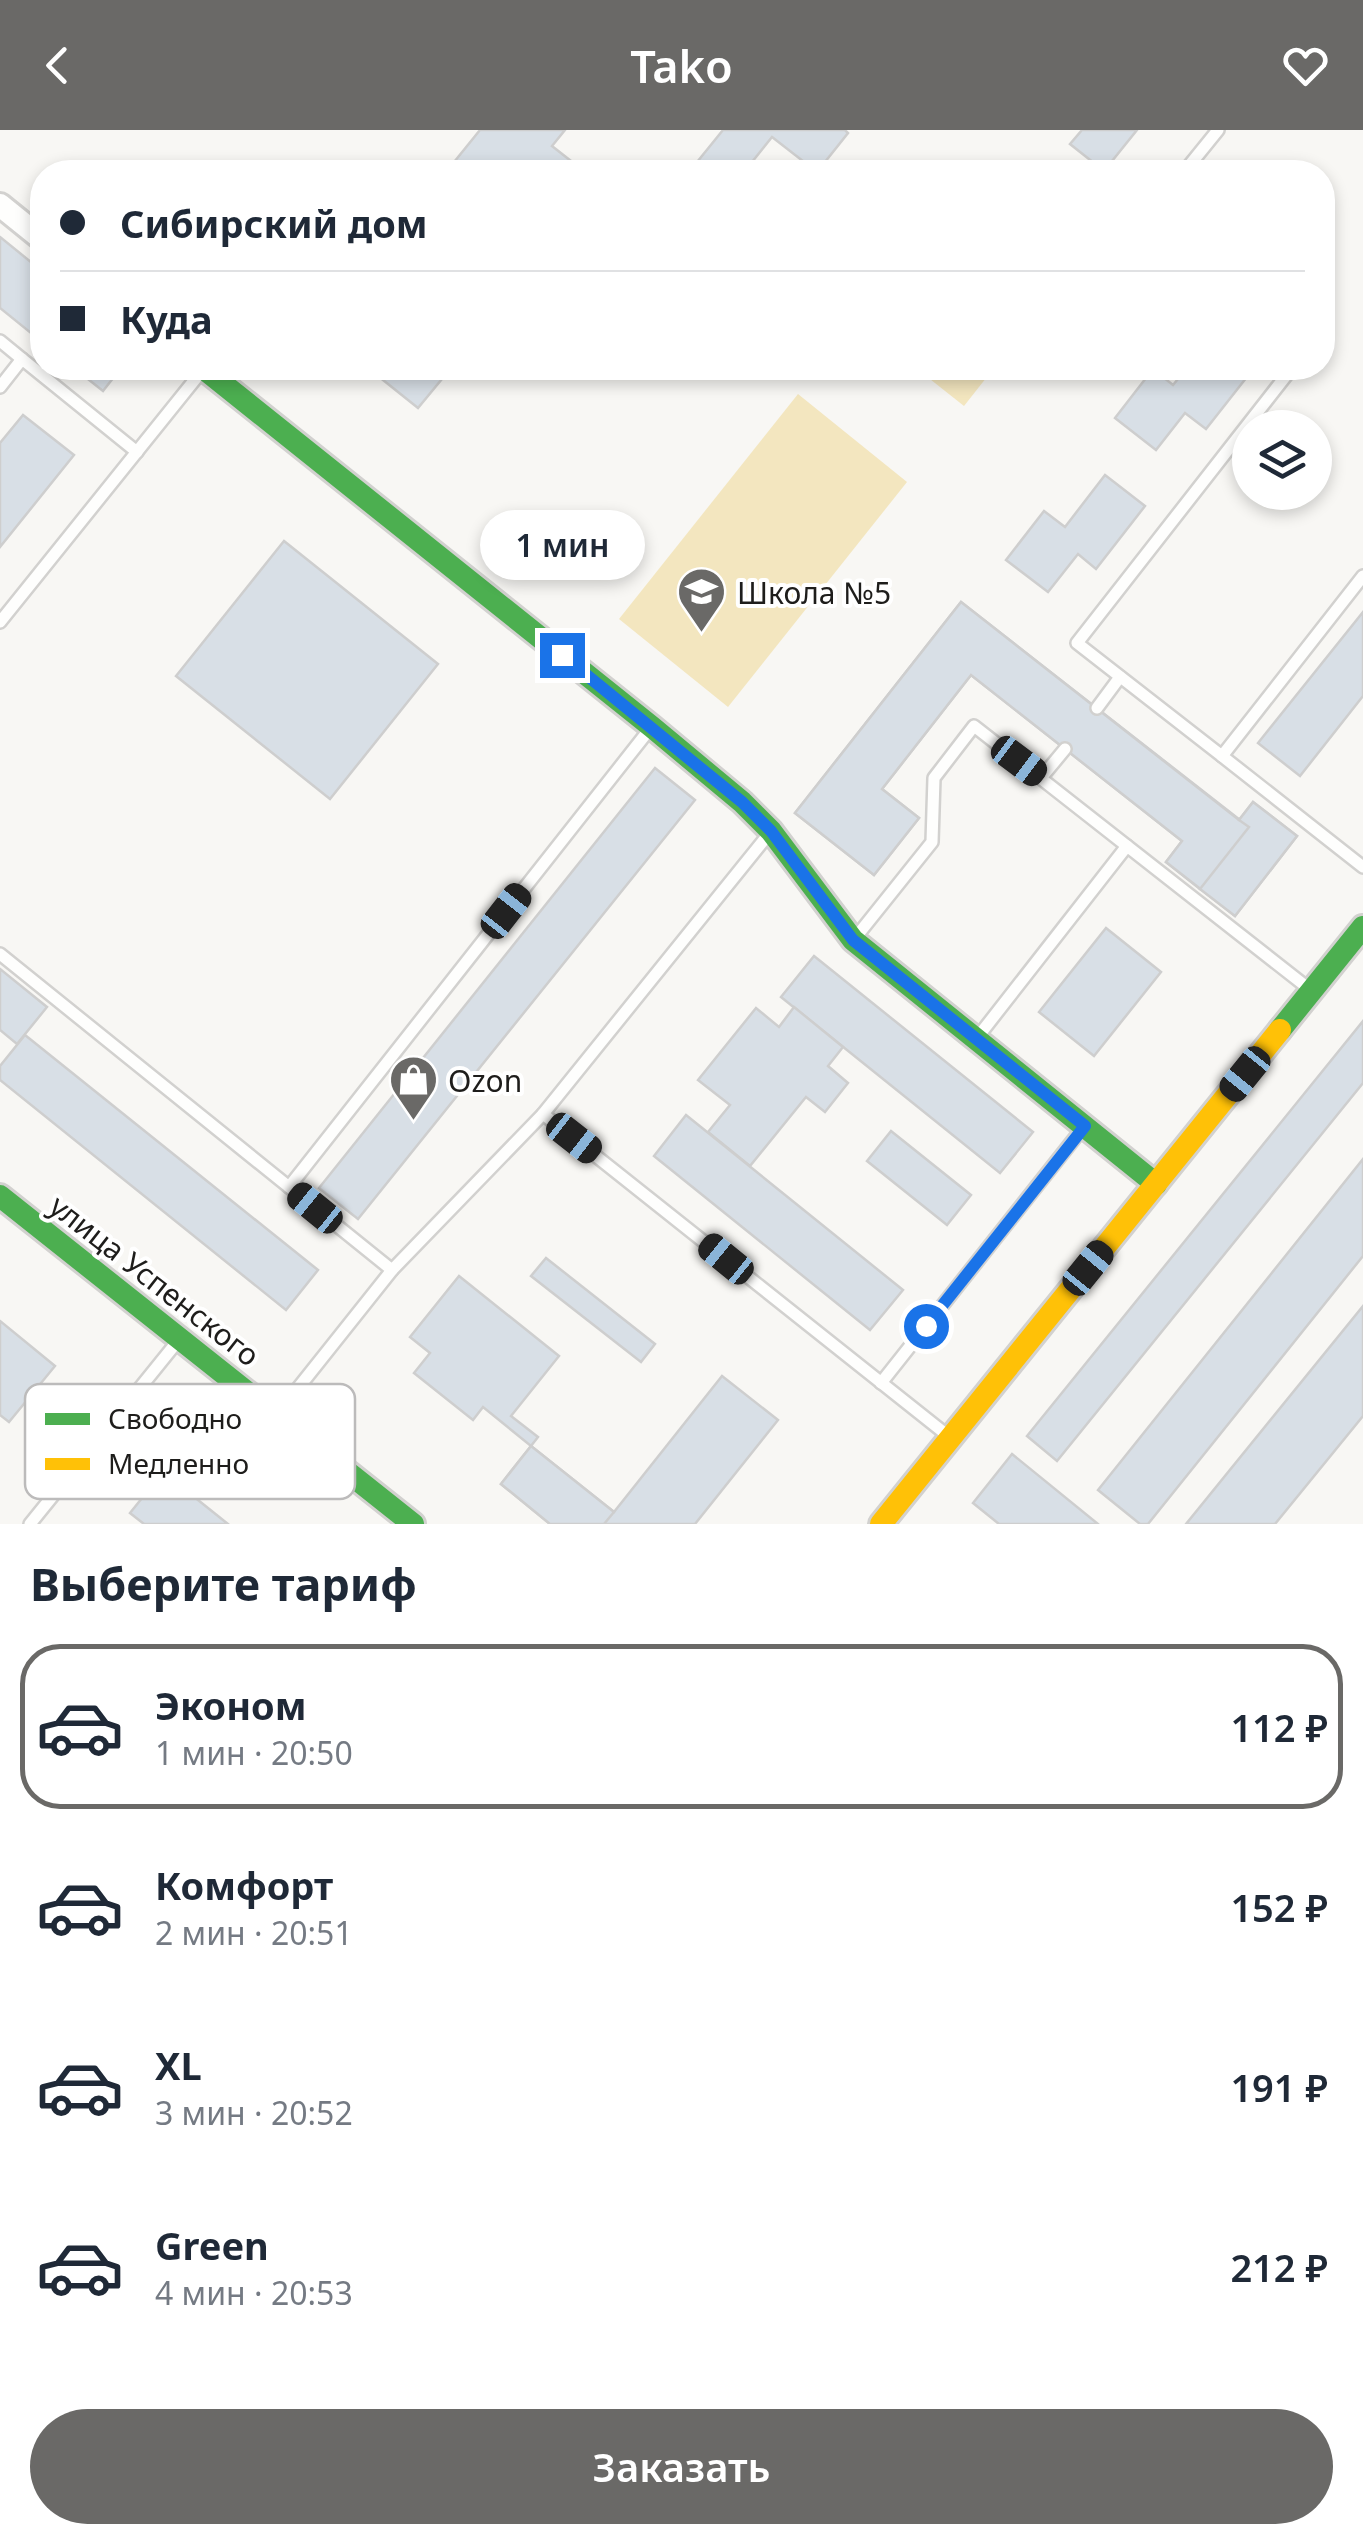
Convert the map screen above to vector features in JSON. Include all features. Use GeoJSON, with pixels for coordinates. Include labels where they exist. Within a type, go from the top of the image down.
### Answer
{"type":"FeatureCollection","features":[{"type":"Feature","properties":{"kind":"street"},"geometry":{"type":"LineString","coordinates":[[0,205],[30,229]]}},
{"type":"Feature","properties":{"kind":"street"},"geometry":{"type":"LineString","coordinates":[[218,380],[742,802],[771,831],[853,940],[1156,1184]]}},
{"type":"Feature","properties":{"kind":"street"},"geometry":{"type":"LineString","coordinates":[[881,1524],[1363,927]]}},
{"type":"Feature","properties":{"kind":"street","name":"улица Успенского"},"geometry":{"type":"LineString","coordinates":[[0,1196],[237,1384]]}},
{"type":"Feature","properties":{"kind":"street","name":"улица Успенского"},"geometry":{"type":"LineString","coordinates":[[355,1477],[414,1524]]}},
{"type":"Feature","properties":{"kind":"lane"},"geometry":{"type":"LineString","coordinates":[[1194,160],[1218,130]]}},
{"type":"Feature","properties":{"kind":"lane"},"geometry":{"type":"LineString","coordinates":[[0,341],[30,366]]}},
{"type":"Feature","properties":{"kind":"lane"},"geometry":{"type":"LineString","coordinates":[[0,387],[22,360]]}},
{"type":"Feature","properties":{"kind":"lane"},"geometry":{"type":"LineString","coordinates":[[47,380],[137,452]]}},
{"type":"Feature","properties":{"kind":"lane"},"geometry":{"type":"LineString","coordinates":[[0,622],[194,380]]}},
{"type":"Feature","properties":{"kind":"lane"},"geometry":{"type":"LineString","coordinates":[[1283,380],[1078,644],[1363,867]]}},
{"type":"Feature","properties":{"kind":"lane"},"geometry":{"type":"LineString","coordinates":[[1222,756],[1363,576]]}},
{"type":"Feature","properties":{"kind":"lane"},"geometry":{"type":"LineString","coordinates":[[1096,708],[1120,677]]}},
{"type":"Feature","properties":{"kind":"lane"},"geometry":{"type":"LineString","coordinates":[[853,940],[932,842],[934,778],[974,726],[1312,991]]}},
{"type":"Feature","properties":{"kind":"lane"},"geometry":{"type":"LineString","coordinates":[[289,1187],[652,727]]}},
{"type":"Feature","properties":{"kind":"lane"},"geometry":{"type":"LineString","coordinates":[[1041,778],[1064,748]]}},
{"type":"Feature","properties":{"kind":"lane"},"geometry":{"type":"LineString","coordinates":[[301,1384],[392,1270],[544,1114],[771,831]]}},
{"type":"Feature","properties":{"kind":"lane"},"geometry":{"type":"LineString","coordinates":[[977,1038],[1127,846]]}},
{"type":"Feature","properties":{"kind":"lane"},"geometry":{"type":"LineString","coordinates":[[0,954],[392,1270]]}},
{"type":"Feature","properties":{"kind":"lane"},"geometry":{"type":"LineString","coordinates":[[544,1114],[951,1438]]}},
{"type":"Feature","properties":{"kind":"lane"},"geometry":{"type":"LineString","coordinates":[[882,1383],[1085,1126]]}},
{"type":"Feature","properties":{"kind":"lane"},"geometry":{"type":"LineString","coordinates":[[144,1384],[180,1339]]}},
{"type":"Feature","properties":{"kind":"lane"},"geometry":{"type":"LineString","coordinates":[[30,1524],[50,1499]]}},
{"type":"Feature","properties":{"kind":"shaded area"},"geometry":{"type":"Polygon","coordinates":[[[931,380],[985,380],[964,406],[931,380]]]}},
{"type":"Feature","properties":{"kind":"shaded area"},"geometry":{"type":"Polygon","coordinates":[[[798,394],[907,482],[728,707],[619,619],[798,394]]]}},
{"type":"Feature","properties":{"kind":"building"},"geometry":{"type":"Polygon","coordinates":[[[480,130],[565,130],[552,146],[570,160],[456,160],[480,130]]]}},
{"type":"Feature","properties":{"kind":"building"},"geometry":{"type":"Polygon","coordinates":[[[723,130],[848,133],[827,160],[802,160],[772,137],[754,160],[699,160],[723,130]]]}},
{"type":"Feature","properties":{"kind":"building"},"geometry":{"type":"Polygon","coordinates":[[[1082,130],[1137,130],[1113,160],[1090,160],[1070,144],[1082,130]]]}},
{"type":"Feature","properties":{"kind":"building"},"geometry":{"type":"Polygon","coordinates":[[[0,237],[30,261],[30,332],[0,308],[0,237]]]}},
{"type":"Feature","properties":{"kind":"building"},"geometry":{"type":"Polygon","coordinates":[[[89,380],[112,380],[103,391],[89,380]]]}},
{"type":"Feature","properties":{"kind":"building"},"geometry":{"type":"Polygon","coordinates":[[[383,380],[441,380],[418,408],[383,380]]]}},
{"type":"Feature","properties":{"kind":"building"},"geometry":{"type":"Polygon","coordinates":[[[1144,380],[1167,380],[1173,385],[1177,380],[1245,380],[1206,429],[1185,413],[1156,450],[1115,418],[1144,380]]]}},
{"type":"Feature","properties":{"kind":"building"},"geometry":{"type":"Polygon","coordinates":[[[23,415],[74,455],[0,547],[0,443],[23,415]]]}},
{"type":"Feature","properties":{"kind":"building"},"geometry":{"type":"Polygon","coordinates":[[[1105,475],[1145,506],[1096,569],[1078,554],[1048,592],[1006,560],[1044,511],[1065,527],[1105,475]]]}},
{"type":"Feature","properties":{"kind":"building"},"geometry":{"type":"Polygon","coordinates":[[[284,541],[438,664],[330,799],[176,676],[284,541]]]}},
{"type":"Feature","properties":{"kind":"building"},"geometry":{"type":"Polygon","coordinates":[[[961,602],[1249,827],[1200,889],[1166,862],[1182,841],[971,675],[882,789],[919,818],[874,875],[795,813],[961,602]]]}},
{"type":"Feature","properties":{"kind":"building"},"geometry":{"type":"Polygon","coordinates":[[[961,602],[1239,820],[1253,802],[1297,836],[1235,916],[1166,862],[1182,841],[971,675],[882,789],[919,818],[874,875],[795,813],[961,602]]]}},
{"type":"Feature","properties":{"kind":"building"},"geometry":{"type":"Polygon","coordinates":[[[1363,612],[1363,696],[1300,776],[1258,743],[1363,612]]]}},
{"type":"Feature","properties":{"kind":"building"},"geometry":{"type":"Polygon","coordinates":[[[655,768],[695,800],[358,1219],[319,1188],[655,768]]]}},
{"type":"Feature","properties":{"kind":"building"},"geometry":{"type":"Polygon","coordinates":[[[1253,802],[1297,836],[1235,916],[1200,889],[1249,827],[1239,820],[1253,802]]]}},
{"type":"Feature","properties":{"kind":"building"},"geometry":{"type":"Polygon","coordinates":[[[1106,928],[1161,972],[1094,1056],[1039,1012],[1106,928]]]}},
{"type":"Feature","properties":{"kind":"building"},"geometry":{"type":"Polygon","coordinates":[[[814,956],[1033,1132],[1000,1173],[781,997],[814,956]]]}},
{"type":"Feature","properties":{"kind":"building"},"geometry":{"type":"Polygon","coordinates":[[[0,969],[47,1007],[17,1044],[0,1030],[0,969]]]}},
{"type":"Feature","properties":{"kind":"building"},"geometry":{"type":"Polygon","coordinates":[[[794,1007],[843,1047],[828,1066],[848,1083],[825,1112],[806,1097],[750,1166],[708,1132],[730,1105],[698,1080],[756,1008],[779,1027],[794,1007]]]}},
{"type":"Feature","properties":{"kind":"building"},"geometry":{"type":"Polygon","coordinates":[[[1363,1021],[1363,1083],[1057,1461],[1027,1436],[1363,1021]]]}},
{"type":"Feature","properties":{"kind":"building"},"geometry":{"type":"Polygon","coordinates":[[[25,1035],[318,1270],[286,1310],[0,1080],[0,1066],[25,1035]]]}},
{"type":"Feature","properties":{"kind":"building"},"geometry":{"type":"Polygon","coordinates":[[[686,1115],[903,1290],[870,1330],[654,1156],[686,1115]]]}},
{"type":"Feature","properties":{"kind":"building"},"geometry":{"type":"Polygon","coordinates":[[[891,1131],[971,1195],[947,1225],[867,1161],[891,1131]]]}},
{"type":"Feature","properties":{"kind":"building"},"geometry":{"type":"Polygon","coordinates":[[[1363,1159],[1363,1256],[1148,1524],[1140,1524],[1098,1490],[1363,1159]]]}},
{"type":"Feature","properties":{"kind":"building"},"geometry":{"type":"Polygon","coordinates":[[[546,1258],[655,1344],[641,1362],[531,1276],[546,1258]]]}},
{"type":"Feature","properties":{"kind":"building"},"geometry":{"type":"Polygon","coordinates":[[[459,1276],[559,1356],[511,1416],[538,1437],[531,1446],[483,1407],[473,1420],[414,1373],[430,1353],[410,1337],[459,1276]]]}},
{"type":"Feature","properties":{"kind":"building"},"geometry":{"type":"Polygon","coordinates":[[[1363,1306],[1363,1416],[1275,1524],[1186,1524],[1363,1306]]]}},
{"type":"Feature","properties":{"kind":"building"},"geometry":{"type":"Polygon","coordinates":[[[0,1321],[55,1366],[40,1384],[25,1384],[25,1403],[9,1422],[0,1415],[0,1321]]]}},
{"type":"Feature","properties":{"kind":"building"},"geometry":{"type":"Polygon","coordinates":[[[722,1376],[778,1420],[695,1524],[550,1524],[501,1484],[531,1446],[614,1512],[722,1376]]]}},
{"type":"Feature","properties":{"kind":"building"},"geometry":{"type":"Polygon","coordinates":[[[531,1446],[614,1512],[604,1524],[550,1524],[501,1484],[531,1446]]]}},
{"type":"Feature","properties":{"kind":"building"},"geometry":{"type":"Polygon","coordinates":[[[1012,1454],[1098,1524],[999,1524],[973,1503],[1012,1454]]]}},
{"type":"Feature","properties":{"kind":"building"},"geometry":{"type":"Polygon","coordinates":[[[141,1499],[197,1499],[228,1524],[144,1524],[130,1513],[141,1499]]]}},
{"type":"Feature","properties":{"kind":"traffic: fast"},"geometry":{"type":"LineString","coordinates":[[218,380],[742,802],[771,831],[853,940],[1156,1184]]}},
{"type":"Feature","properties":{"kind":"traffic: fast"},"geometry":{"type":"LineString","coordinates":[[1280,1030],[1363,927]]}},
{"type":"Feature","properties":{"kind":"traffic: fast"},"geometry":{"type":"LineString","coordinates":[[0,1196],[237,1384]]}},
{"type":"Feature","properties":{"kind":"traffic: fast"},"geometry":{"type":"LineString","coordinates":[[355,1478],[413,1524]]}},
{"type":"Feature","properties":{"kind":"traffic: slow"},"geometry":{"type":"LineString","coordinates":[[881,1524],[1280,1030]]}},
{"type":"Feature","properties":{"kind":"place","name":"Школа №5"},"geometry":{"type":"Point","coordinates":[702,634]}},
{"type":"Feature","properties":{"kind":"place","name":"Ozon"},"geometry":{"type":"Point","coordinates":[413,1122]}},
{"type":"Feature","properties":{"kind":"route"},"geometry":{"type":"LineString","coordinates":[[562,655],[742,802],[771,831],[853,940],[1085,1126],[926,1326]]}}]}
